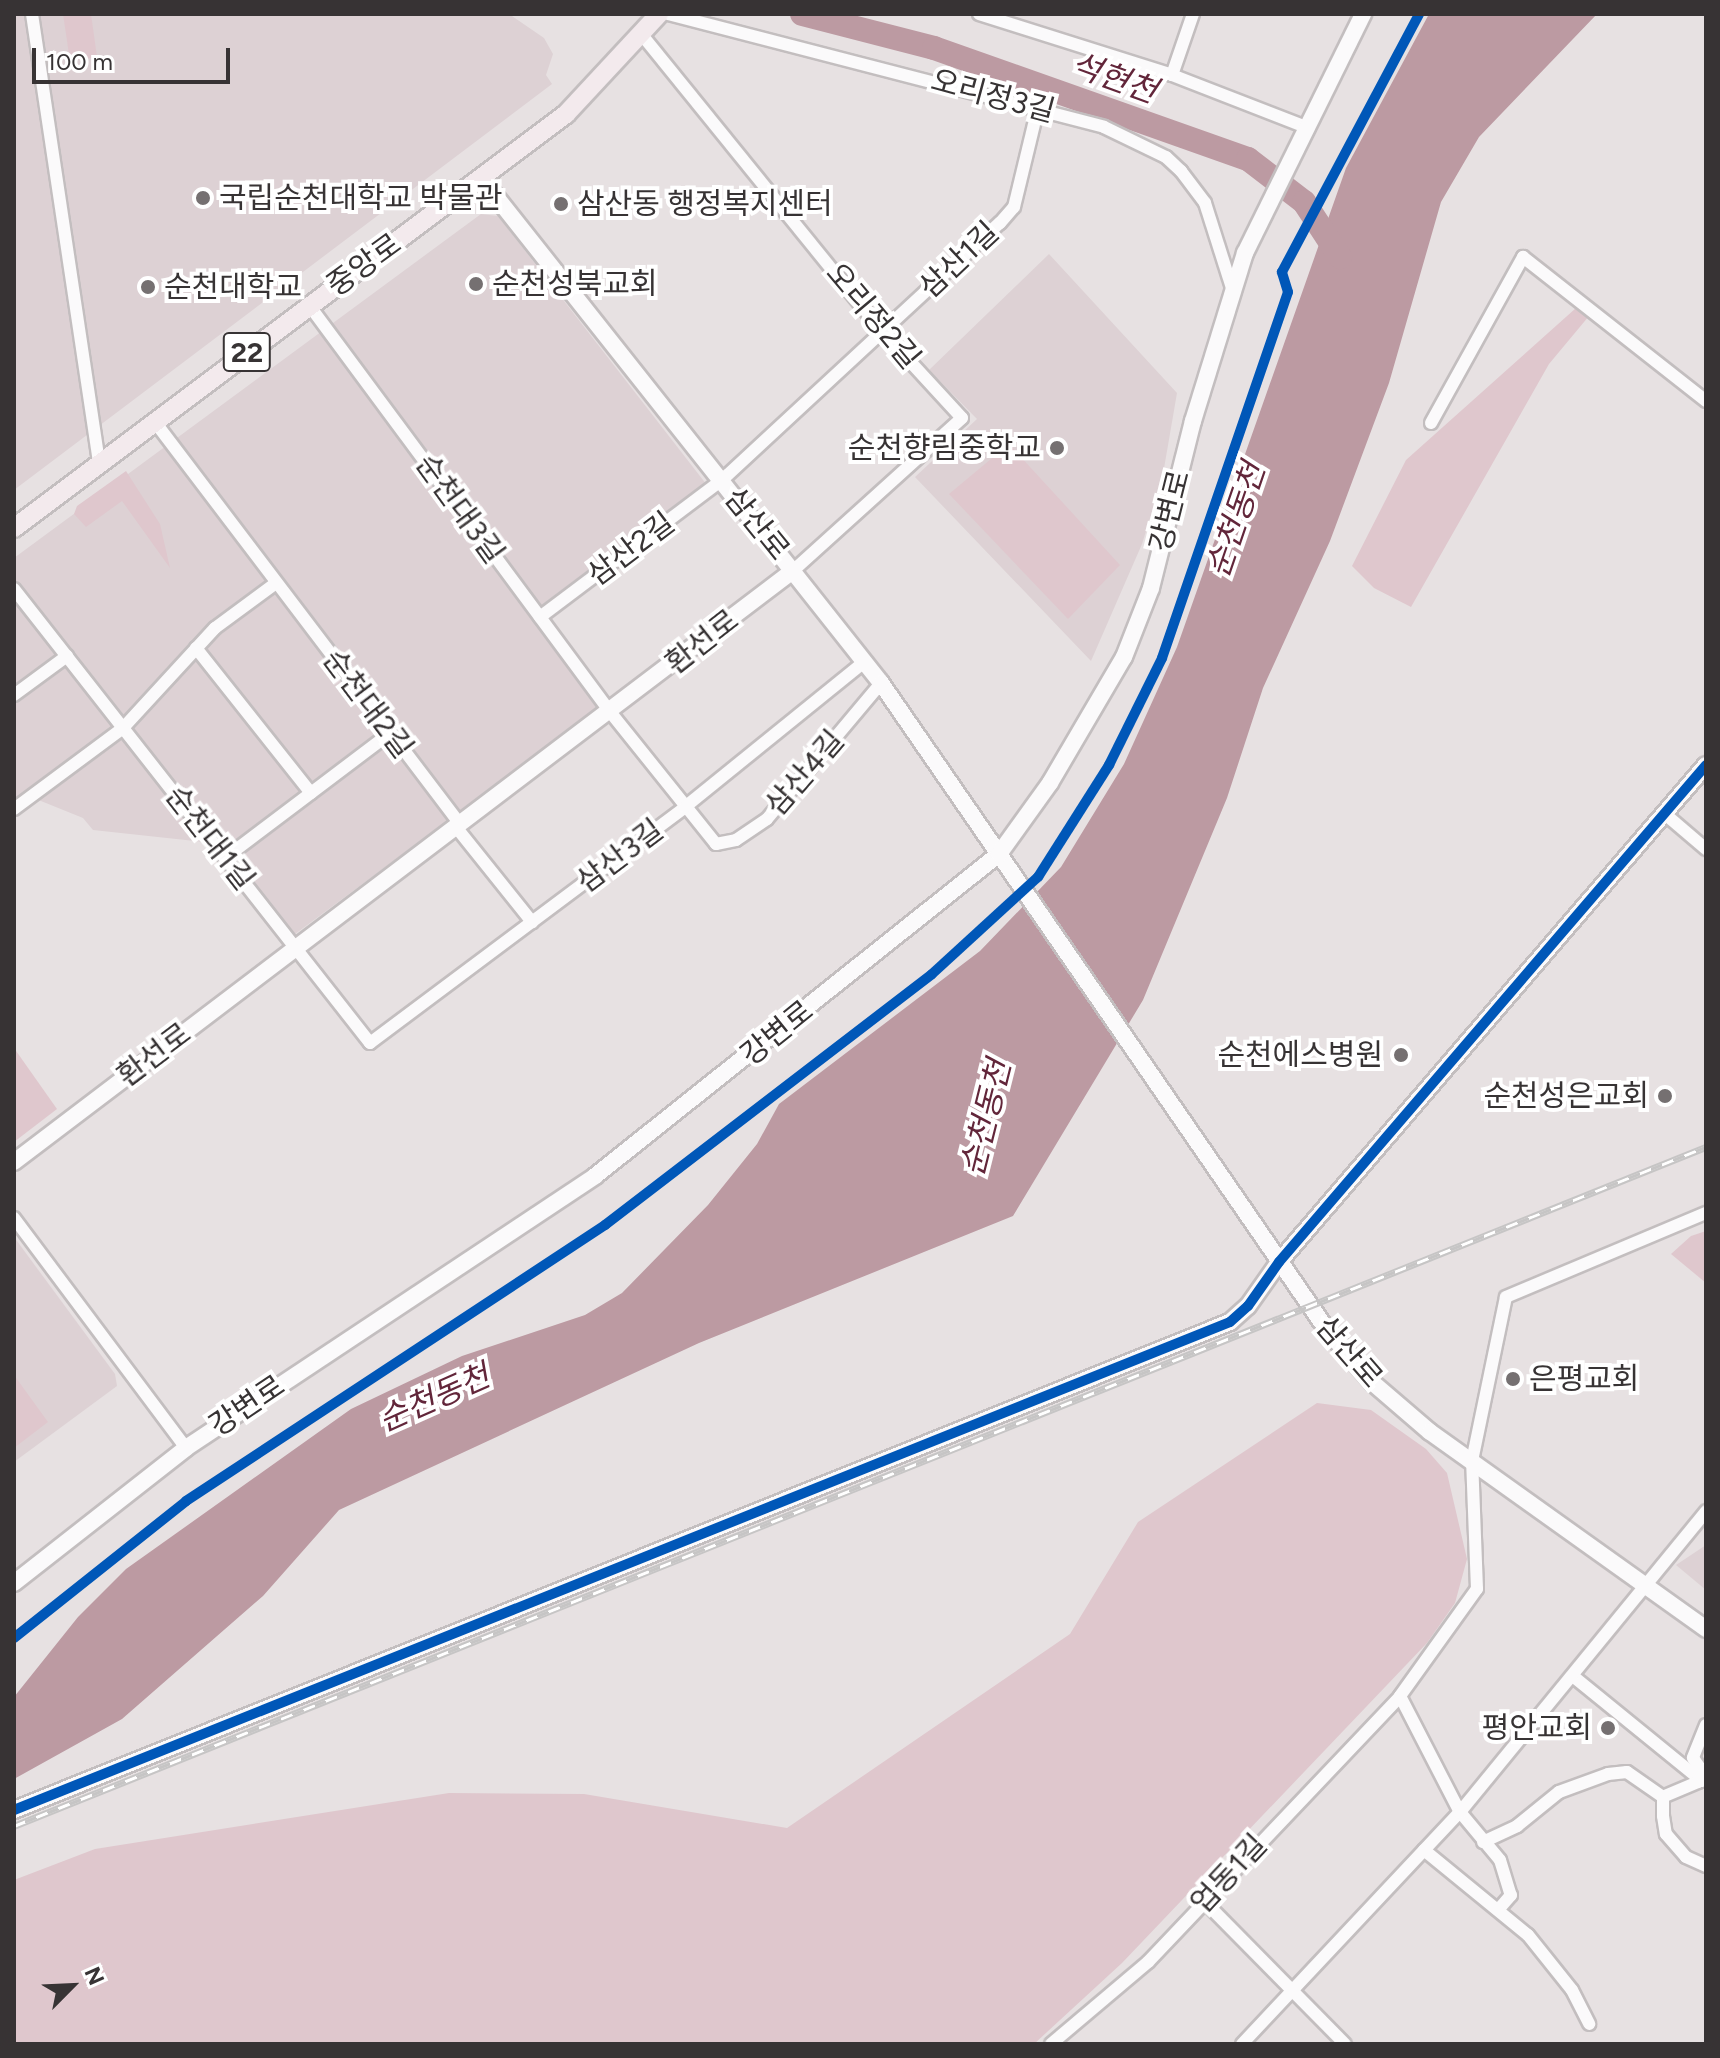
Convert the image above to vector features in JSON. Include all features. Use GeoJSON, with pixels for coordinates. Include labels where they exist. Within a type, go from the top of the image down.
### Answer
{"type":"FeatureCollection","features":[{"type":"Feature","properties":{"kind":"main road","name":"중앙로"},"geometry":{"type":"LineString","coordinates":[[14,528],[566,114],[659,14]]}},
{"type":"Feature","properties":{"kind":"main road"},"geometry":{"type":"LineString","coordinates":[[1306,127],[1363,14]]}},
{"type":"Feature","properties":{"kind":"main road","name":"강변로"},"geometry":{"type":"LineString","coordinates":[[14,1583],[186,1448],[595,1176],[999,854],[1050,783],[1124,657],[1151,588],[1232,288],[1245,253],[1306,127]]}},
{"type":"Feature","properties":{"kind":"main road","name":"삼산로"},"geometry":{"type":"LineString","coordinates":[[482,179],[865,661],[1327,1330],[1373,1383],[1472,1461],[1706,1629]]}},
{"type":"Feature","properties":{"kind":"main road","name":"환선로"},"geometry":{"type":"LineString","coordinates":[[14,1162],[611,713],[794,570]]}},
{"type":"Feature","properties":{"kind":"main road"},"geometry":{"type":"LineString","coordinates":[[14,1810],[1219,1327],[1248,1306],[1279,1262],[1706,765]]}},
{"type":"Feature","properties":{"kind":"street"},"geometry":{"type":"LineString","coordinates":[[32,14],[99,463]]}},
{"type":"Feature","properties":{"kind":"street","name":"오리정3길"},"geometry":{"type":"LineString","coordinates":[[668,14],[1038,108],[1104,127],[1166,157],[1205,203],[1232,288]]}},
{"type":"Feature","properties":{"kind":"street"},"geometry":{"type":"LineString","coordinates":[[979,14],[1172,75],[1306,127]]}},
{"type":"Feature","properties":{"kind":"street"},"geometry":{"type":"LineString","coordinates":[[1172,75],[1193,14]]}},
{"type":"Feature","properties":{"kind":"street","name":"오리정2길"},"geometry":{"type":"LineString","coordinates":[[642,35],[882,331],[962,418],[794,570]]}},
{"type":"Feature","properties":{"kind":"street","name":"삼산1길"},"geometry":{"type":"LineString","coordinates":[[722,480],[1014,207],[1038,108]]}},
{"type":"Feature","properties":{"kind":"street"},"geometry":{"type":"LineString","coordinates":[[1431,423],[1523,257],[1706,401]]}},
{"type":"Feature","properties":{"kind":"street","name":"순천대3길"},"geometry":{"type":"LineString","coordinates":[[309,305],[611,713]]}},
{"type":"Feature","properties":{"kind":"street","name":"순천대2길"},"geometry":{"type":"LineString","coordinates":[[155,422],[458,826]]}},
{"type":"Feature","properties":{"kind":"street","name":"삼산2길"},"geometry":{"type":"LineString","coordinates":[[540,617],[722,480]]}},
{"type":"Feature","properties":{"kind":"street"},"geometry":{"type":"LineString","coordinates":[[14,809],[123,728],[196,648],[276,583]]}},
{"type":"Feature","properties":{"kind":"street","name":"순천대1길"},"geometry":{"type":"LineString","coordinates":[[14,589],[296,949]]}},
{"type":"Feature","properties":{"kind":"street"},"geometry":{"type":"LineString","coordinates":[[196,648],[311,793]]}},
{"type":"Feature","properties":{"kind":"street"},"geometry":{"type":"LineString","coordinates":[[14,695],[67,656]]}},
{"type":"Feature","properties":{"kind":"street","name":"삼산3길"},"geometry":{"type":"LineString","coordinates":[[296,949],[370,1043],[685,807],[865,661]]}},
{"type":"Feature","properties":{"kind":"street","name":"삼산4길"},"geometry":{"type":"LineString","coordinates":[[685,807],[716,844],[736,840],[767,819],[881,683]]}},
{"type":"Feature","properties":{"kind":"street"},"geometry":{"type":"LineString","coordinates":[[611,713],[685,807]]}},
{"type":"Feature","properties":{"kind":"street"},"geometry":{"type":"LineString","coordinates":[[225,858],[390,733]]}},
{"type":"Feature","properties":{"kind":"street"},"geometry":{"type":"LineString","coordinates":[[1665,814],[1706,849]]}},
{"type":"Feature","properties":{"kind":"street"},"geometry":{"type":"LineString","coordinates":[[458,826],[532,922]]}},
{"type":"Feature","properties":{"kind":"street","name":"업동1길"},"geometry":{"type":"LineString","coordinates":[[1051,2044],[1148,1962],[1203,1900],[1400,1696],[1477,1589],[1472,1461],[1506,1297],[1706,1213]]}},
{"type":"Feature","properties":{"kind":"street"},"geometry":{"type":"LineString","coordinates":[[14,1218],[186,1448]]}},
{"type":"Feature","properties":{"kind":"street"},"geometry":{"type":"LineString","coordinates":[[1242,2044],[1460,1812],[1574,1677],[1706,1511]]}},
{"type":"Feature","properties":{"kind":"street"},"geometry":{"type":"LineString","coordinates":[[1574,1677],[1702,1781]]}},
{"type":"Feature","properties":{"kind":"street"},"geometry":{"type":"LineString","coordinates":[[1400,1696],[1460,1812],[1500,1860],[1511,1895],[1498,1910]]}},
{"type":"Feature","properties":{"kind":"street"},"geometry":{"type":"LineString","coordinates":[[1702,1781],[1693,1758],[1706,1725]]}},
{"type":"Feature","properties":{"kind":"street"},"geometry":{"type":"LineString","coordinates":[[1483,1842],[1517,1826],[1559,1792],[1608,1774],[1627,1772],[1663,1797]]}},
{"type":"Feature","properties":{"kind":"street"},"geometry":{"type":"LineString","coordinates":[[1663,1797],[1702,1781]]}},
{"type":"Feature","properties":{"kind":"street"},"geometry":{"type":"LineString","coordinates":[[1663,1797],[1666,1834],[1686,1857],[1706,1866]]}},
{"type":"Feature","properties":{"kind":"street"},"geometry":{"type":"LineString","coordinates":[[1424,1850],[1498,1910],[1548,1956],[1589,2024]]}},
{"type":"Feature","properties":{"kind":"street"},"geometry":{"type":"LineString","coordinates":[[1203,1900],[1345,2044]]}},
{"type":"Feature","properties":{"kind":"shaded area","name":"순천대학교"},"geometry":{"type":"Polygon","coordinates":[[[14,14],[509,14],[544,38],[553,54],[546,75],[552,84],[14,490],[14,14]]]}},
{"type":"Feature","properties":{"kind":"shaded area"},"geometry":{"type":"Polygon","coordinates":[[[63,14],[91,14],[97,57],[70,61],[63,14]]]}},
{"type":"Feature","properties":{"kind":"shaded area"},"geometry":{"type":"Polygon","coordinates":[[[481,214],[498,216],[710,489],[540,617],[603,705],[287,940],[231,866],[224,870],[204,842],[93,830],[83,818],[36,799],[14,815],[14,558],[481,214]]]}},
{"type":"Feature","properties":{"kind":"shaded area","name":"순천향림중학교"},"geometry":{"type":"Polygon","coordinates":[[[1049,254],[1177,393],[1162,480],[1142,544],[1091,661],[915,477],[977,419],[929,370],[1049,254]]]}},
{"type":"Feature","properties":{"kind":"shaded area"},"geometry":{"type":"Polygon","coordinates":[[[1576,308],[1589,316],[1549,364],[1411,607],[1374,588],[1352,566],[1406,460],[1576,308]]]}},
{"type":"Feature","properties":{"kind":"shaded area"},"geometry":{"type":"Polygon","coordinates":[[[1009,444],[1120,565],[1068,619],[949,494],[1009,444]]]}},
{"type":"Feature","properties":{"kind":"shaded area"},"geometry":{"type":"Polygon","coordinates":[[[126,471],[160,524],[170,568],[122,501],[86,527],[74,514],[77,506],[126,471]]]}},
{"type":"Feature","properties":{"kind":"shaded area"},"geometry":{"type":"Polygon","coordinates":[[[14,1048],[57,1109],[14,1142],[14,1048]]]}},
{"type":"Feature","properties":{"kind":"shaded area"},"geometry":{"type":"Polygon","coordinates":[[[1706,1231],[1706,1283],[1671,1254],[1691,1236],[1706,1231]]]}},
{"type":"Feature","properties":{"kind":"shaded area"},"geometry":{"type":"Polygon","coordinates":[[[14,1237],[115,1374],[117,1386],[14,1462],[14,1237]]]}},
{"type":"Feature","properties":{"kind":"shaded area"},"geometry":{"type":"Polygon","coordinates":[[[14,1375],[48,1422],[14,1448],[14,1375]]]}},
{"type":"Feature","properties":{"kind":"shaded area"},"geometry":{"type":"Polygon","coordinates":[[[1317,1403],[1371,1410],[1426,1449],[1447,1473],[1467,1559],[1455,1603],[1427,1643],[1122,1963],[1034,2044],[14,2044],[14,1880],[95,1849],[449,1793],[584,1794],[787,1828],[1070,1634],[1138,1522],[1317,1403]]]}},
{"type":"Feature","properties":{"kind":"shaded area"},"geometry":{"type":"Polygon","coordinates":[[[1706,1545],[1706,1590],[1676,1565],[1706,1545]]]}},
{"type":"Feature","properties":{"kind":"water","name":"순천동천"},"geometry":{"type":"Polygon","coordinates":[[[1429,14],[1597,14],[1479,137],[1441,202],[1389,383],[1330,541],[1263,688],[1227,798],[1143,1000],[1013,1216],[699,1343],[339,1510],[263,1596],[122,1719],[14,1779],[14,1697],[78,1617],[126,1569],[351,1409],[462,1356],[585,1315],[622,1293],[708,1205],[757,1144],[779,1104],[980,951],[1061,867],[1124,764],[1177,647],[1346,168],[1429,14]]]}},
{"type":"Feature","properties":{"kind":"waterway","name":"석현천"},"geometry":{"type":"LineString","coordinates":[[802,14],[934,48],[1248,159],[1304,202],[1340,257]]}},
{"type":"Feature","properties":{"kind":"railway"},"geometry":{"type":"LineString","coordinates":[[14,1826],[1706,1147]]}},
{"type":"Feature","properties":{"kind":"cycle path"},"geometry":{"type":"LineString","coordinates":[[14,1638],[186,1501],[605,1225],[932,974],[1038,877],[1109,765],[1162,658],[1288,292],[1282,272],[1419,14]]}},
{"type":"Feature","properties":{"kind":"cycle path"},"geometry":{"type":"LineString","coordinates":[[14,1810],[1230,1322],[1248,1306],[1279,1262],[1706,765]]}},
{"type":"Feature","properties":{"kind":"place","name":"국립순천대학교 박물관"},"geometry":{"type":"Point","coordinates":[203,198]}},
{"type":"Feature","properties":{"kind":"place","name":"삼산동 행정복지센터"},"geometry":{"type":"Point","coordinates":[561,204]}},
{"type":"Feature","properties":{"kind":"place","name":"순천성북교회"},"geometry":{"type":"Point","coordinates":[476,284]}},
{"type":"Feature","properties":{"kind":"place","name":"순천대학교"},"geometry":{"type":"Point","coordinates":[148,287]}},
{"type":"Feature","properties":{"kind":"place","name":"순천향림중학교"},"geometry":{"type":"Point","coordinates":[1057,448]}},
{"type":"Feature","properties":{"kind":"place","name":"순천에스병원"},"geometry":{"type":"Point","coordinates":[1401,1055]}},
{"type":"Feature","properties":{"kind":"place","name":"순천성은교회"},"geometry":{"type":"Point","coordinates":[1665,1096]}},
{"type":"Feature","properties":{"kind":"place","name":"은평교회"},"geometry":{"type":"Point","coordinates":[1513,1379]}},
{"type":"Feature","properties":{"kind":"place","name":"평안교회"},"geometry":{"type":"Point","coordinates":[1608,1728]}}]}
